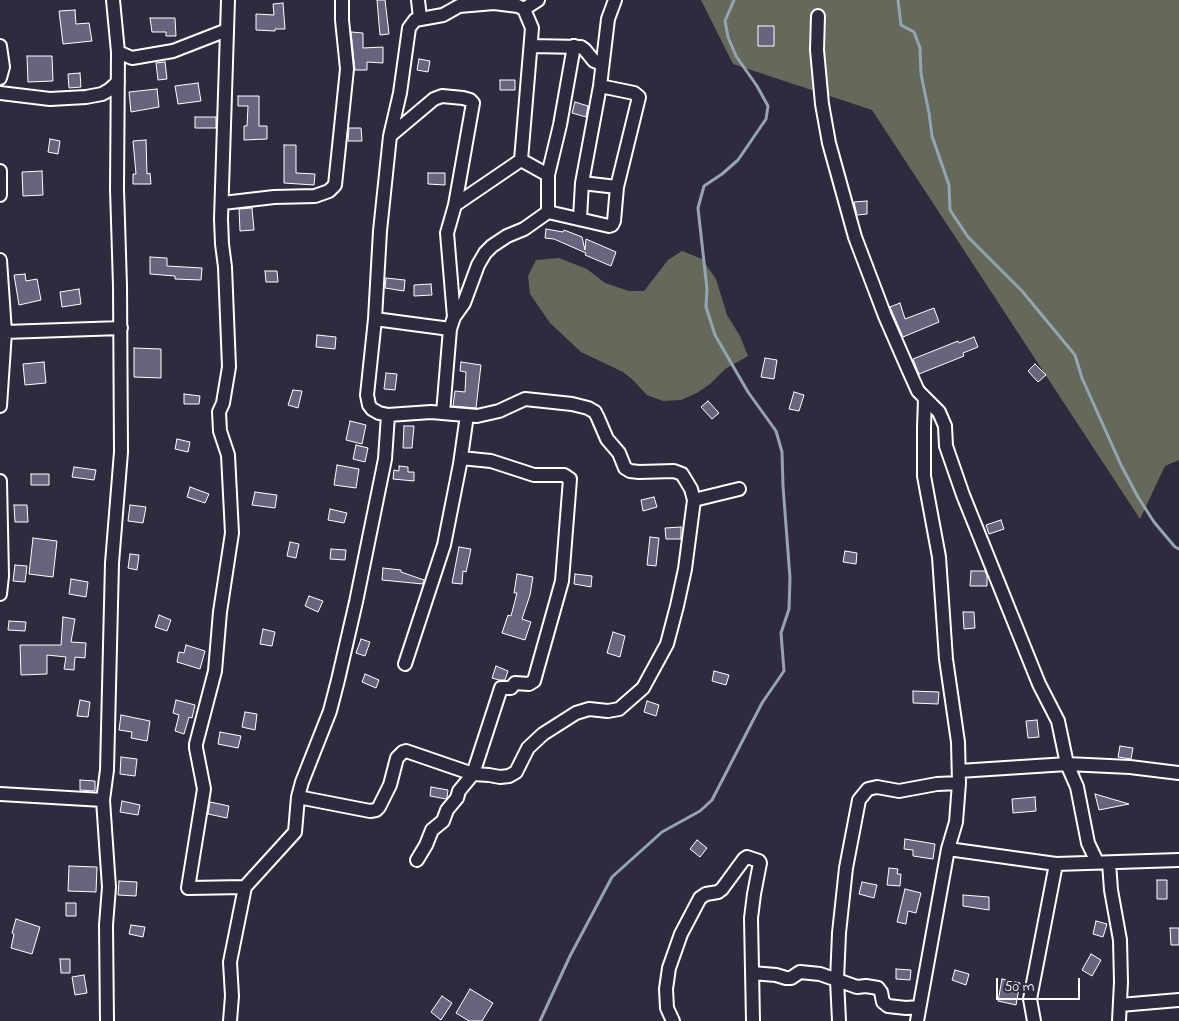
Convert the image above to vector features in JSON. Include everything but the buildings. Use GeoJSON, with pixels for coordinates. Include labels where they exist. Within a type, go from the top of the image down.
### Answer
{"type":"FeatureCollection","features":[{"type":"Feature","properties":{"kind":"street"},"geometry":{"type":"LineString","coordinates":[[106,1021],[106,925],[109,887],[103,800],[107,770],[112,563],[121,452],[121,328],[117,189],[118,52],[113,0]]}},
{"type":"Feature","properties":{"kind":"street"},"geometry":{"type":"LineString","coordinates":[[228,0],[222,244],[225,267],[229,367],[223,402],[219,412],[220,431],[228,455],[232,534],[220,612],[215,671],[196,748],[204,789],[188,888],[245,887]]}},
{"type":"Feature","properties":{"kind":"street"},"geometry":{"type":"LineString","coordinates":[[223,203],[274,197],[315,196],[329,191],[335,186],[347,69],[342,0]]}},
{"type":"Feature","properties":{"kind":"street"},"geometry":{"type":"LineString","coordinates":[[418,0],[420,18]]}},
{"type":"Feature","properties":{"kind":"street"},"geometry":{"type":"LineString","coordinates":[[524,9],[538,0]]}},
{"type":"Feature","properties":{"kind":"street"},"geometry":{"type":"LineString","coordinates":[[580,218],[582,182],[600,86],[608,19],[615,0]]}},
{"type":"Feature","properties":{"kind":"street"},"geometry":{"type":"LineString","coordinates":[[298,797],[370,811],[376,810],[380,807],[390,785],[397,758],[406,751],[473,774],[509,776],[516,772],[528,748],[542,734],[576,713],[589,709],[608,711],[619,709],[644,688],[667,644],[685,569],[694,500],[691,489],[682,474],[674,471],[639,472],[625,468],[619,453],[607,439],[595,412],[572,404],[525,399],[489,414],[415,413],[388,415],[375,411],[367,400],[375,319],[380,230],[390,136],[400,92],[408,28],[411,24],[420,18],[443,15],[454,8],[468,5],[494,3],[518,6],[524,9],[532,28],[532,46],[521,160]]}},
{"type":"Feature","properties":{"kind":"street"},"geometry":{"type":"LineString","coordinates":[[818,16],[817,50],[822,104],[830,143],[855,237],[885,316],[918,391],[939,412],[945,426],[946,446],[963,495],[1039,684],[1058,721],[1068,764],[1077,787],[1088,843],[1103,862],[1111,890],[1120,940],[1119,1021]]}},
{"type":"Feature","properties":{"kind":"street"},"geometry":{"type":"LineString","coordinates":[[118,52],[132,58],[173,51],[227,30]]}},
{"type":"Feature","properties":{"kind":"street"},"geometry":{"type":"LineString","coordinates":[[0,46],[3,68],[0,78]]}},
{"type":"Feature","properties":{"kind":"street"},"geometry":{"type":"LineString","coordinates":[[532,46],[574,46],[585,50],[591,59],[602,64]]}},
{"type":"Feature","properties":{"kind":"street"},"geometry":{"type":"LineString","coordinates":[[548,212],[548,175],[560,124],[574,46]]}},
{"type":"Feature","properties":{"kind":"street"},"geometry":{"type":"LineString","coordinates":[[0,93],[50,99],[86,97],[102,94],[118,82]]}},
{"type":"Feature","properties":{"kind":"street"},"geometry":{"type":"LineString","coordinates":[[452,323],[464,303],[485,253],[507,236],[524,229],[548,212],[609,226],[614,222],[617,187],[639,97],[637,94],[600,86]]}},
{"type":"Feature","properties":{"kind":"street"},"geometry":{"type":"LineString","coordinates":[[390,136],[434,99],[442,96],[470,100],[473,103],[455,205],[448,233],[452,323],[443,413]]}},
{"type":"Feature","properties":{"kind":"street"},"geometry":{"type":"LineString","coordinates":[[521,160],[548,175]]}},
{"type":"Feature","properties":{"kind":"street"},"geometry":{"type":"LineString","coordinates":[[455,205],[521,160]]}},
{"type":"Feature","properties":{"kind":"street"},"geometry":{"type":"LineString","coordinates":[[0,171],[0,195]]}},
{"type":"Feature","properties":{"kind":"street"},"geometry":{"type":"LineString","coordinates":[[582,182],[617,187]]}},
{"type":"Feature","properties":{"kind":"street"},"geometry":{"type":"LineString","coordinates":[[0,260],[5,332],[0,406]]}},
{"type":"Feature","properties":{"kind":"street"},"geometry":{"type":"LineString","coordinates":[[375,319],[452,323]]}},
{"type":"Feature","properties":{"kind":"street"},"geometry":{"type":"LineString","coordinates":[[5,332],[121,328]]}},
{"type":"Feature","properties":{"kind":"street"},"geometry":{"type":"LineString","coordinates":[[917,1021],[948,849],[956,822],[959,777],[957,732],[946,659],[939,557],[924,476],[925,398]]}},
{"type":"Feature","properties":{"kind":"street"},"geometry":{"type":"LineString","coordinates":[[230,1021],[232,996],[230,962],[245,887],[295,832],[298,797],[330,711],[356,602],[385,459],[388,415]]}},
{"type":"Feature","properties":{"kind":"street"},"geometry":{"type":"LineString","coordinates":[[405,664],[444,545],[462,458],[467,415]]}},
{"type":"Feature","properties":{"kind":"street"},"geometry":{"type":"LineString","coordinates":[[417,860],[432,830],[443,821],[446,810],[458,798],[459,791],[473,774],[502,688],[511,688],[515,683],[529,684],[534,681],[562,581],[570,479],[564,475],[534,476],[491,461],[462,458]]}},
{"type":"Feature","properties":{"kind":"street"},"geometry":{"type":"LineString","coordinates":[[0,481],[2,576],[0,594]]}},
{"type":"Feature","properties":{"kind":"street"},"geometry":{"type":"LineString","coordinates":[[694,500],[739,489]]}},
{"type":"Feature","properties":{"kind":"street"},"geometry":{"type":"LineString","coordinates":[[839,1021],[837,980],[839,934],[846,868],[857,809],[864,793],[868,789],[877,787],[900,791],[937,784],[959,777],[1068,764],[1130,767],[1179,773]]}},
{"type":"Feature","properties":{"kind":"street"},"geometry":{"type":"LineString","coordinates":[[0,794],[103,800]]}},
{"type":"Feature","properties":{"kind":"street"},"geometry":{"type":"LineString","coordinates":[[948,849],[1056,864],[1179,860]]}},
{"type":"Feature","properties":{"kind":"street"},"geometry":{"type":"LineString","coordinates":[[673,1021],[667,1008],[666,989],[669,968],[681,934],[700,898],[722,889],[747,857],[760,863],[751,918],[753,1021]]}},
{"type":"Feature","properties":{"kind":"street"},"geometry":{"type":"LineString","coordinates":[[1034,1021],[1030,999],[1056,864]]}},
{"type":"Feature","properties":{"kind":"street"},"geometry":{"type":"LineString","coordinates":[[752,973],[786,978],[791,978],[800,972],[820,974],[856,987],[878,988],[883,1002],[888,1006],[919,1007]]}},
{"type":"Feature","properties":{"kind":"street"},"geometry":{"type":"LineString","coordinates":[[1120,1005],[1179,1000]]}},
{"type":"Feature","properties":{"kind":"green space"},"geometry":{"type":"Polygon","coordinates":[[[701,0],[1179,0],[1179,460],[1165,466],[1140,519],[872,110],[733,64],[701,0]]]}},
{"type":"Feature","properties":{"kind":"green space"},"geometry":{"type":"Polygon","coordinates":[[[682,251],[702,259],[716,279],[727,315],[740,336],[748,356],[725,369],[710,384],[697,393],[681,400],[663,401],[647,395],[623,372],[581,352],[550,323],[530,294],[528,276],[536,260],[559,258],[587,269],[605,283],[629,291],[644,291],[668,260],[682,251]]]}},
{"type":"Feature","properties":{"kind":"waterway"},"geometry":{"type":"LineString","coordinates":[[540,1021],[570,956],[612,877],[662,832],[700,811],[712,800],[762,703],[784,671],[781,633],[789,609],[790,578],[782,452],[776,431],[748,392],[715,335],[706,307],[707,289],[698,208],[704,186],[738,160],[766,119],[768,106],[757,86],[736,56],[728,37],[725,21],[734,0]]}},
{"type":"Feature","properties":{"kind":"waterway"},"geometry":{"type":"LineString","coordinates":[[898,0],[901,25],[914,32],[920,48],[921,74],[932,136],[949,185],[950,210],[968,237],[1022,291],[1075,355],[1082,378],[1121,465],[1138,497],[1154,522],[1175,547],[1179,549]]}}]}
